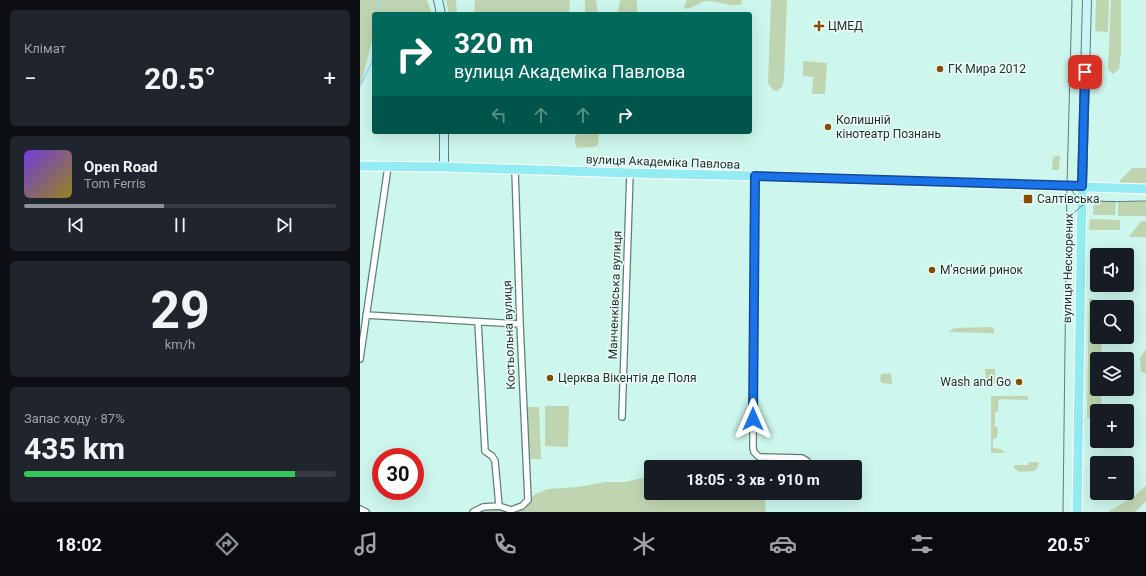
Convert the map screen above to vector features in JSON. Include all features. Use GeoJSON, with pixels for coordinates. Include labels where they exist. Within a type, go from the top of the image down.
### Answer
{"type":"FeatureCollection","features":[{"type":"Feature","properties":{"kind":"main road"},"geometry":{"type":"LineString","coordinates":[[438,0],[441,12]]}},
{"type":"Feature","properties":{"kind":"main road","name":"вулиця Нескорених"},"geometry":{"type":"LineString","coordinates":[[1077,512],[1082,186],[1087,0]]}},
{"type":"Feature","properties":{"kind":"main road"},"geometry":{"type":"LineString","coordinates":[[444,134],[444,167]]}},
{"type":"Feature","properties":{"kind":"main road","name":"вулиця Академіка Павлова"},"geometry":{"type":"LineString","coordinates":[[360,166],[755,176],[1082,186],[1146,190]]}},
{"type":"Feature","properties":{"kind":"street"},"geometry":{"type":"LineString","coordinates":[[360,359],[388,167]]}},
{"type":"Feature","properties":{"kind":"street","name":"Костьольна вулиця"},"geometry":{"type":"LineString","coordinates":[[499,506],[511,510],[522,506],[528,500],[515,169]]}},
{"type":"Feature","properties":{"kind":"street","name":"Манченківська вулиця"},"geometry":{"type":"LineString","coordinates":[[622,417],[630,173]]}},
{"type":"Feature","properties":{"kind":"street"},"geometry":{"type":"LineString","coordinates":[[755,176],[753,448],[756,455],[759,457],[802,458],[805,460]]}},
{"type":"Feature","properties":{"kind":"street"},"geometry":{"type":"LineString","coordinates":[[366,315],[520,324]]}},
{"type":"Feature","properties":{"kind":"street"},"geometry":{"type":"LineString","coordinates":[[473,512],[483,507],[499,506],[495,461],[492,456],[484,451],[478,322]]}},
{"type":"Feature","properties":{"kind":"street"},"geometry":{"type":"LineString","coordinates":[[360,509],[366,512]]}},
{"type":"Feature","properties":{"kind":"green space"},"geometry":{"type":"Polygon","coordinates":[[[360,0],[427,0],[431,12],[372,12],[372,41],[360,88],[360,0]]]}},
{"type":"Feature","properties":{"kind":"green space"},"geometry":{"type":"Polygon","coordinates":[[[446,0],[456,0],[457,12],[449,12],[446,0]]]}},
{"type":"Feature","properties":{"kind":"green space"},"geometry":{"type":"Polygon","coordinates":[[[475,0],[570,0],[569,12],[474,12],[475,0]]]}},
{"type":"Feature","properties":{"kind":"green space"},"geometry":{"type":"Polygon","coordinates":[[[585,0],[596,0],[598,12],[585,12],[585,0]]]}},
{"type":"Feature","properties":{"kind":"green space"},"geometry":{"type":"Polygon","coordinates":[[[637,0],[637,12],[617,12],[620,1],[637,0]]]}},
{"type":"Feature","properties":{"kind":"green space"},"geometry":{"type":"Polygon","coordinates":[[[687,0],[742,0],[741,4],[737,5],[705,1],[688,9],[684,6],[687,0]]]}},
{"type":"Feature","properties":{"kind":"green space"},"geometry":{"type":"Polygon","coordinates":[[[771,0],[787,0],[784,79],[782,87],[777,91],[773,90],[768,83],[771,0]]]}},
{"type":"Feature","properties":{"kind":"green space"},"geometry":{"type":"Polygon","coordinates":[[[1096,0],[1109,0],[1107,32],[1096,31],[1095,29],[1096,0]]]}},
{"type":"Feature","properties":{"kind":"green space"},"geometry":{"type":"Polygon","coordinates":[[[1111,0],[1121,0],[1121,51],[1119,69],[1113,74],[1108,69],[1111,0]]]}},
{"type":"Feature","properties":{"kind":"green space"},"geometry":{"type":"Polygon","coordinates":[[[803,61],[827,63],[825,94],[812,94],[813,77],[803,76],[803,61]]]}},
{"type":"Feature","properties":{"kind":"green space"},"geometry":{"type":"Polygon","coordinates":[[[599,134],[598,145],[593,147],[577,148],[575,138],[577,135],[599,134]]]}},
{"type":"Feature","properties":{"kind":"green space"},"geometry":{"type":"Polygon","coordinates":[[[1060,155],[1059,170],[1052,170],[1053,157],[1060,155]]]}},
{"type":"Feature","properties":{"kind":"green space"},"geometry":{"type":"Polygon","coordinates":[[[1132,168],[1146,168],[1146,184],[1118,183],[1132,168]]]}},
{"type":"Feature","properties":{"kind":"green space"},"geometry":{"type":"Polygon","coordinates":[[[1098,201],[1116,201],[1115,215],[1093,215],[1094,203],[1098,201]]]}},
{"type":"Feature","properties":{"kind":"green space"},"geometry":{"type":"Polygon","coordinates":[[[1118,201],[1146,202],[1146,216],[1118,216],[1118,201]]]}},
{"type":"Feature","properties":{"kind":"green space"},"geometry":{"type":"Polygon","coordinates":[[[1090,219],[1120,220],[1120,230],[1089,230],[1090,219]]]}},
{"type":"Feature","properties":{"kind":"green space"},"geometry":{"type":"Polygon","coordinates":[[[1141,221],[1146,221],[1146,237],[1129,237],[1141,221]]]}},
{"type":"Feature","properties":{"kind":"green space"},"geometry":{"type":"Polygon","coordinates":[[[1089,298],[1096,300],[1090,300],[1090,344],[1102,344],[1101,352],[1090,352],[1090,396],[1101,396],[1101,404],[1090,404],[1090,418],[1087,418],[1089,298]]]}},
{"type":"Feature","properties":{"kind":"green space"},"geometry":{"type":"Polygon","coordinates":[[[991,327],[994,329],[994,334],[949,332],[954,328],[991,327]]]}},
{"type":"Feature","properties":{"kind":"green space"},"geometry":{"type":"Polygon","coordinates":[[[1146,349],[1146,373],[1141,372],[1140,358],[1146,349]]]}},
{"type":"Feature","properties":{"kind":"green space"},"geometry":{"type":"Polygon","coordinates":[[[985,369],[995,369],[994,384],[988,384],[986,381],[985,369]]]}},
{"type":"Feature","properties":{"kind":"green space"},"geometry":{"type":"Polygon","coordinates":[[[891,373],[892,384],[882,383],[880,380],[881,374],[891,373]]]}},
{"type":"Feature","properties":{"kind":"green space"},"geometry":{"type":"Polygon","coordinates":[[[991,396],[1028,396],[1028,400],[1000,399],[998,402],[998,411],[995,412],[995,427],[998,427],[997,438],[993,439],[993,448],[1001,449],[1005,453],[991,453],[991,396]]]}},
{"type":"Feature","properties":{"kind":"green space"},"geometry":{"type":"Polygon","coordinates":[[[545,406],[569,406],[568,447],[545,446],[545,406]]]}},
{"type":"Feature","properties":{"kind":"green space"},"geometry":{"type":"Polygon","coordinates":[[[525,407],[539,407],[541,459],[529,459],[525,407]]]}},
{"type":"Feature","properties":{"kind":"green space"},"geometry":{"type":"Polygon","coordinates":[[[1029,462],[1039,462],[1037,469],[1034,471],[1019,472],[1014,468],[1014,465],[1028,465],[1029,462]]]}},
{"type":"Feature","properties":{"kind":"green space"},"geometry":{"type":"Polygon","coordinates":[[[644,478],[644,500],[765,500],[766,512],[473,512],[483,507],[511,510],[536,494],[548,489],[577,487],[606,482],[625,482],[644,478]]]}},
{"type":"Feature","properties":{"kind":"green space"},"geometry":{"type":"Polygon","coordinates":[[[1146,486],[1146,501],[1135,512],[1108,512],[1128,500],[1134,500],[1134,496],[1146,486]]]}},
{"type":"Feature","properties":{"kind":"waterway"},"geometry":{"type":"LineString","coordinates":[[378,12],[379,0]]}},
{"type":"Feature","properties":{"kind":"waterway"},"geometry":{"type":"LineString","coordinates":[[360,86],[372,62]]}},
{"type":"Feature","properties":{"kind":"tram line"},"geometry":{"type":"LineString","coordinates":[[1063,512],[1067,183],[1072,0]]}},
{"type":"Feature","properties":{"kind":"tram line"},"geometry":{"type":"LineString","coordinates":[[1068,183],[1070,189],[1077,196],[1083,199],[1110,202],[1146,201]]}},
{"type":"Feature","properties":{"kind":"tram line"},"geometry":{"type":"LineString","coordinates":[[1067,224],[1071,216],[1077,210],[1092,200]]}},
{"type":"Feature","properties":{"kind":"place","name":"ЦМЕД"},"geometry":{"type":"Point","coordinates":[819,26]}},
{"type":"Feature","properties":{"kind":"place","name":"ГК Мира 2012"},"geometry":{"type":"Point","coordinates":[940,69]}},
{"type":"Feature","properties":{"kind":"place","name":"Колишній кінотеатр Познань"},"geometry":{"type":"Point","coordinates":[828,127]}},
{"type":"Feature","properties":{"kind":"place","name":"Салтівська"},"geometry":{"type":"Point","coordinates":[1028,199]}},
{"type":"Feature","properties":{"kind":"place","name":"М'ясний ринок"},"geometry":{"type":"Point","coordinates":[932,270]}},
{"type":"Feature","properties":{"kind":"place","name":"Церква Вікентія де Поля"},"geometry":{"type":"Point","coordinates":[550,378]}},
{"type":"Feature","properties":{"kind":"place","name":"Wash and Go"},"geometry":{"type":"Point","coordinates":[1019,382]}},
{"type":"Feature","properties":{"kind":"route"},"geometry":{"type":"LineString","coordinates":[[753,419],[755,176],[1082,186],[1085,72]]}}]}
